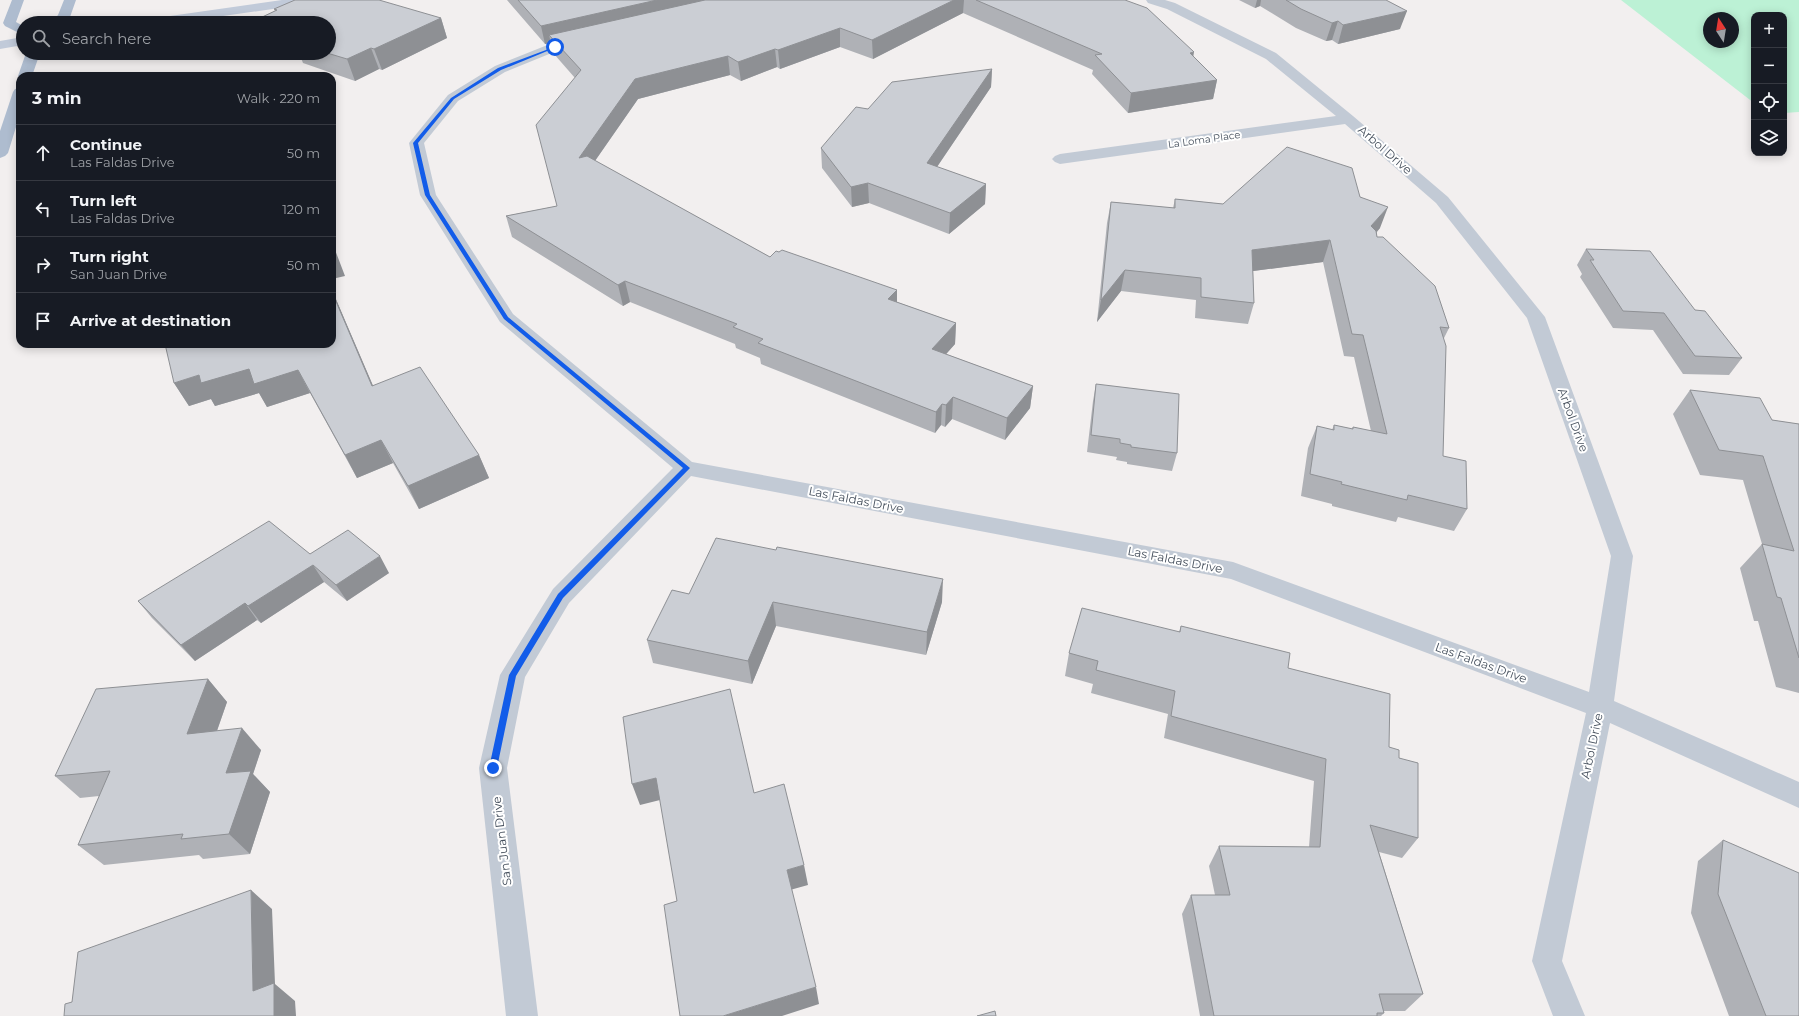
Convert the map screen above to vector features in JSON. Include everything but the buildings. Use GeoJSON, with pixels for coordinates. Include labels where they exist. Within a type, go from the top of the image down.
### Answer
{"type":"FeatureCollection","features":[{"type":"Feature","properties":{"kind":"main road"},"geometry":{"type":"LineString","coordinates":[[16,27],[9,23],[18,0]]}},
{"type":"Feature","properties":{"kind":"main road"},"geometry":{"type":"LineString","coordinates":[[65,16],[70,0]]}},
{"type":"Feature","properties":{"kind":"main road"},"geometry":{"type":"LineString","coordinates":[[26,72],[31,60]]}},
{"type":"Feature","properties":{"kind":"main road"},"geometry":{"type":"LineString","coordinates":[[0,153],[16,104]]}},
{"type":"Feature","properties":{"kind":"street"},"geometry":{"type":"LineString","coordinates":[[197,16],[307,0]]}},
{"type":"Feature","properties":{"kind":"street","name":"Arbol Drive"},"geometry":{"type":"LineString","coordinates":[[1152,0],[1171,6],[1271,56],[1348,119],[1442,200],[1536,317],[1622,556],[1600,707],[1547,961],[1569,1016]]}},
{"type":"Feature","properties":{"kind":"street","name":"Las Faldas Drive"},"geometry":{"type":"LineString","coordinates":[[600,37],[555,47],[500,69],[453,98],[416,143],[428,195],[506,318],[686,468],[1233,571],[1600,707],[1799,795]]}},
{"type":"Feature","properties":{"kind":"street"},"geometry":{"type":"LineString","coordinates":[[0,45],[16,42]]}},
{"type":"Feature","properties":{"kind":"street","name":"La Loma Place"},"geometry":{"type":"LineString","coordinates":[[1060,159],[1348,119]]}},
{"type":"Feature","properties":{"kind":"street","name":"San Juan Drive"},"geometry":{"type":"LineString","coordinates":[[522,1016],[493,768],[513,675],[561,596],[686,468]]}},
{"type":"Feature","properties":{"kind":"green space"},"geometry":{"type":"Polygon","coordinates":[[[1621,0],[1799,0],[1799,112],[1787,113],[1787,12],[1751,12],[1751,101],[1621,0]]]}},
{"type":"Feature","properties":{"kind":"route"},"geometry":{"type":"LineString","coordinates":[[493,768],[513,675],[561,596],[686,468],[506,318],[428,195],[416,143],[453,98],[500,69],[555,47]]}}]}
